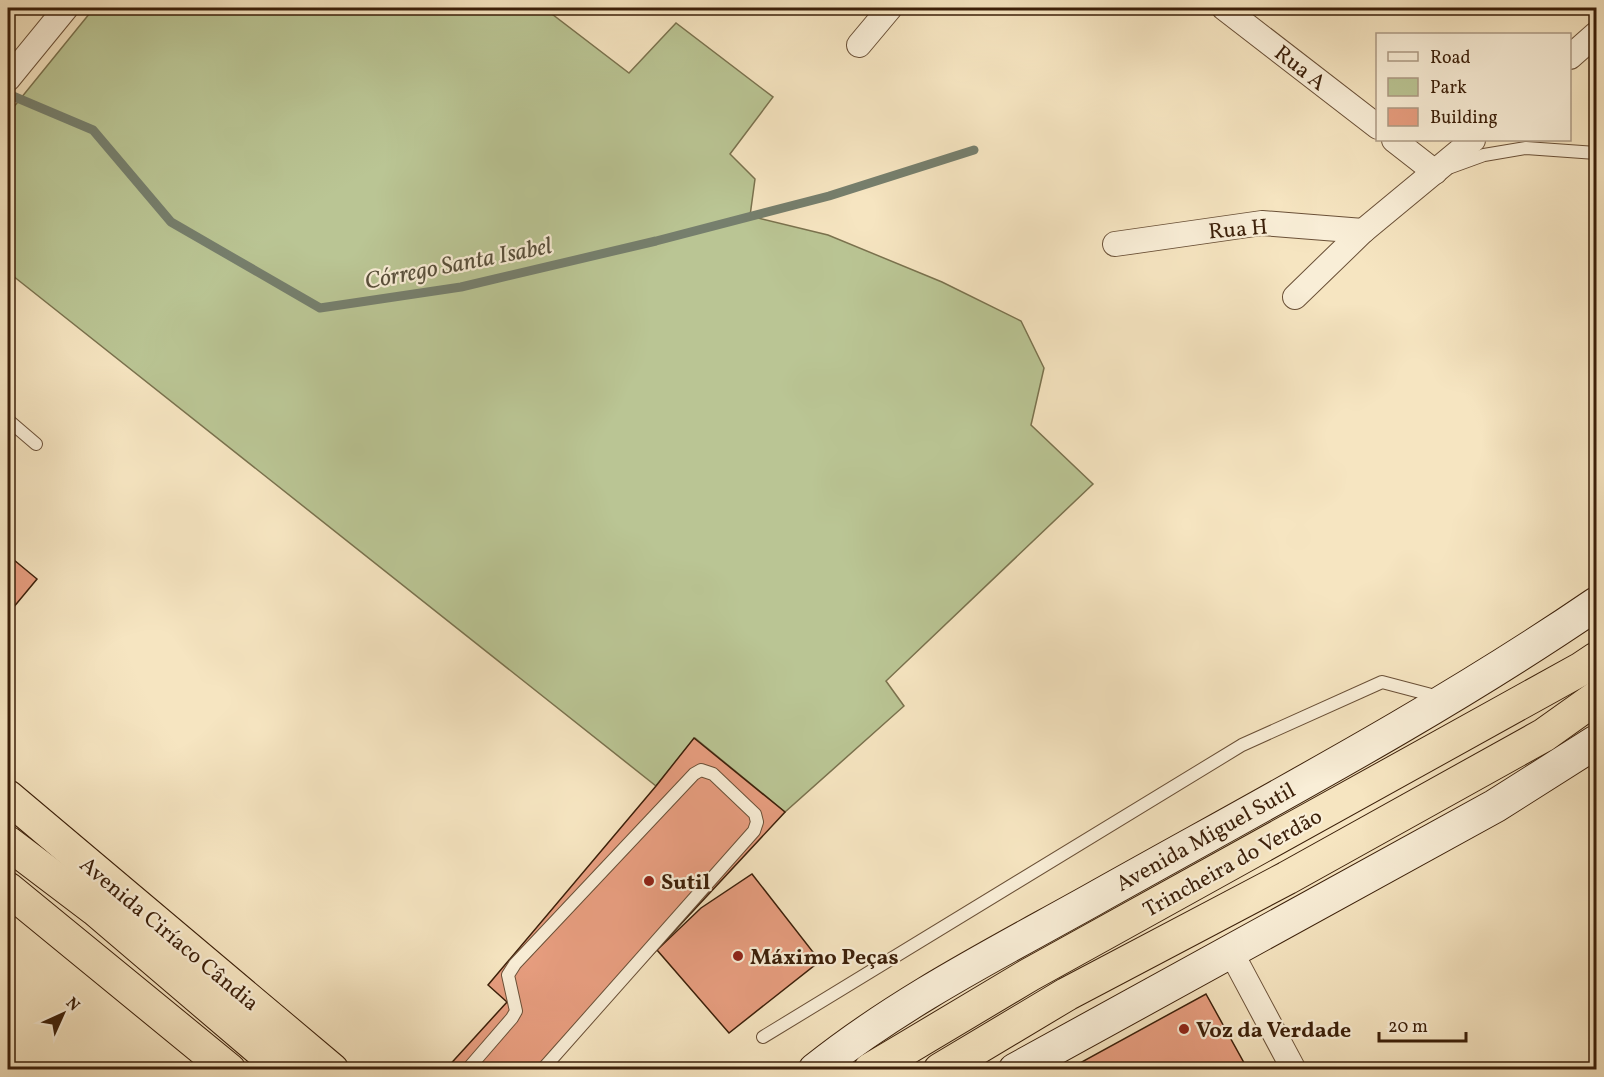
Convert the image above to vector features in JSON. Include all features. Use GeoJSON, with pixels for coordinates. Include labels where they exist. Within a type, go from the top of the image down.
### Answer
{"type":"FeatureCollection","features":[{"type":"Feature","properties":{"kind":"highway","name":"Trincheira do Verdão"},"geometry":{"type":"LineString","coordinates":[[870,1070],[1029,975],[1596,659]]}},
{"type":"Feature","properties":{"kind":"highway","name":"Trincheira do Verdão"},"geometry":{"type":"LineString","coordinates":[[940,1070],[1067,994],[1287,878],[1534,741],[1596,698]]}},
{"type":"Feature","properties":{"kind":"highway","name":"Avenida Ciríaco Cândia"},"geometry":{"type":"LineString","coordinates":[[8,797],[332,1070]]}},
{"type":"Feature","properties":{"kind":"highway"},"geometry":{"type":"LineString","coordinates":[[8,843],[95,909],[284,1070]]}},
{"type":"Feature","properties":{"kind":"highway"},"geometry":{"type":"LineString","coordinates":[[8,889],[229,1070]]}},
{"type":"Feature","properties":{"kind":"street"},"geometry":{"type":"LineString","coordinates":[[10,76],[66,8]]}},
{"type":"Feature","properties":{"kind":"street"},"geometry":{"type":"LineString","coordinates":[[859,45],[890,8]]}},
{"type":"Feature","properties":{"kind":"street","name":"Rua A"},"geometry":{"type":"LineString","coordinates":[[1224,8],[1376,126]]}},
{"type":"Feature","properties":{"kind":"street"},"geometry":{"type":"LineString","coordinates":[[1571,55],[1596,33]]}},
{"type":"Feature","properties":{"kind":"street"},"geometry":{"type":"LineString","coordinates":[[1395,141],[1435,172]]}},
{"type":"Feature","properties":{"kind":"street"},"geometry":{"type":"LineString","coordinates":[[1294,297],[1363,231],[1472,141]]}},
{"type":"Feature","properties":{"kind":"street","name":"Rua H"},"geometry":{"type":"LineString","coordinates":[[1115,244],[1262,223],[1363,231]]}},
{"type":"Feature","properties":{"kind":"street","name":"Avenida Miguel Sutil"},"geometry":{"type":"LineString","coordinates":[[815,1070],[852,1040],[943,983],[1448,699],[1544,640],[1596,604]]}},
{"type":"Feature","properties":{"kind":"street"},"geometry":{"type":"LineString","coordinates":[[1015,1070],[1495,806],[1596,742]]}},
{"type":"Feature","properties":{"kind":"street"},"geometry":{"type":"LineString","coordinates":[[1231,952],[1294,1070]]}},
{"type":"Feature","properties":{"kind":"lane"},"geometry":{"type":"LineString","coordinates":[[1435,172],[1484,155],[1526,148],[1596,153]]}},
{"type":"Feature","properties":{"kind":"lane"},"geometry":{"type":"LineString","coordinates":[[8,420],[36,444]]}},
{"type":"Feature","properties":{"kind":"lane"},"geometry":{"type":"LineString","coordinates":[[763,1036],[1242,745],[1382,682],[1448,699]]}},
{"type":"Feature","properties":{"kind":"lane"},"geometry":{"type":"LineString","coordinates":[[467,1070],[516,1011],[508,975],[515,964],[693,774],[701,770],[713,774],[755,814],[757,822],[754,831],[542,1070]]}},
{"type":"Feature","properties":{"kind":"green space"},"geometry":{"type":"Polygon","coordinates":[[[94,8],[544,8],[629,73],[676,23],[773,97],[730,154],[755,179],[750,216],[828,235],[942,282],[1021,321],[1044,368],[1031,425],[1093,484],[886,681],[904,706],[785,812],[695,738],[656,786],[8,272],[8,114],[94,8]]]}},
{"type":"Feature","properties":{"kind":"building"},"geometry":{"type":"Polygon","coordinates":[[[8,555],[37,579],[8,614],[8,555]]]}},
{"type":"Feature","properties":{"kind":"building","name":"Sutil"},"geometry":{"type":"Polygon","coordinates":[[[694,738],[785,812],[587,1025],[549,1070],[445,1070],[507,1002],[488,985],[694,738]]]}},
{"type":"Feature","properties":{"kind":"building","name":"Máximo Peças"},"geometry":{"type":"Polygon","coordinates":[[[752,874],[820,961],[729,1033],[657,950],[701,908],[752,874]]]}},
{"type":"Feature","properties":{"kind":"building","name":"Voz da Verdade"},"geometry":{"type":"Polygon","coordinates":[[[1206,994],[1248,1070],[1081,1070],[1078,1064],[1206,994]]]}},
{"type":"Feature","properties":{"kind":"waterway","name":"Córrego Santa Isabel"},"geometry":{"type":"LineString","coordinates":[[8,94],[93,130],[171,222],[320,308],[461,287],[656,241],[829,196],[974,150]]}},
{"type":"Feature","properties":{"kind":"place","name":"Sutil"},"geometry":{"type":"Point","coordinates":[649,881]}},
{"type":"Feature","properties":{"kind":"place","name":"Máximo Peças"},"geometry":{"type":"Point","coordinates":[738,956]}},
{"type":"Feature","properties":{"kind":"place","name":"Voz da Verdade"},"geometry":{"type":"Point","coordinates":[1184,1029]}}]}
